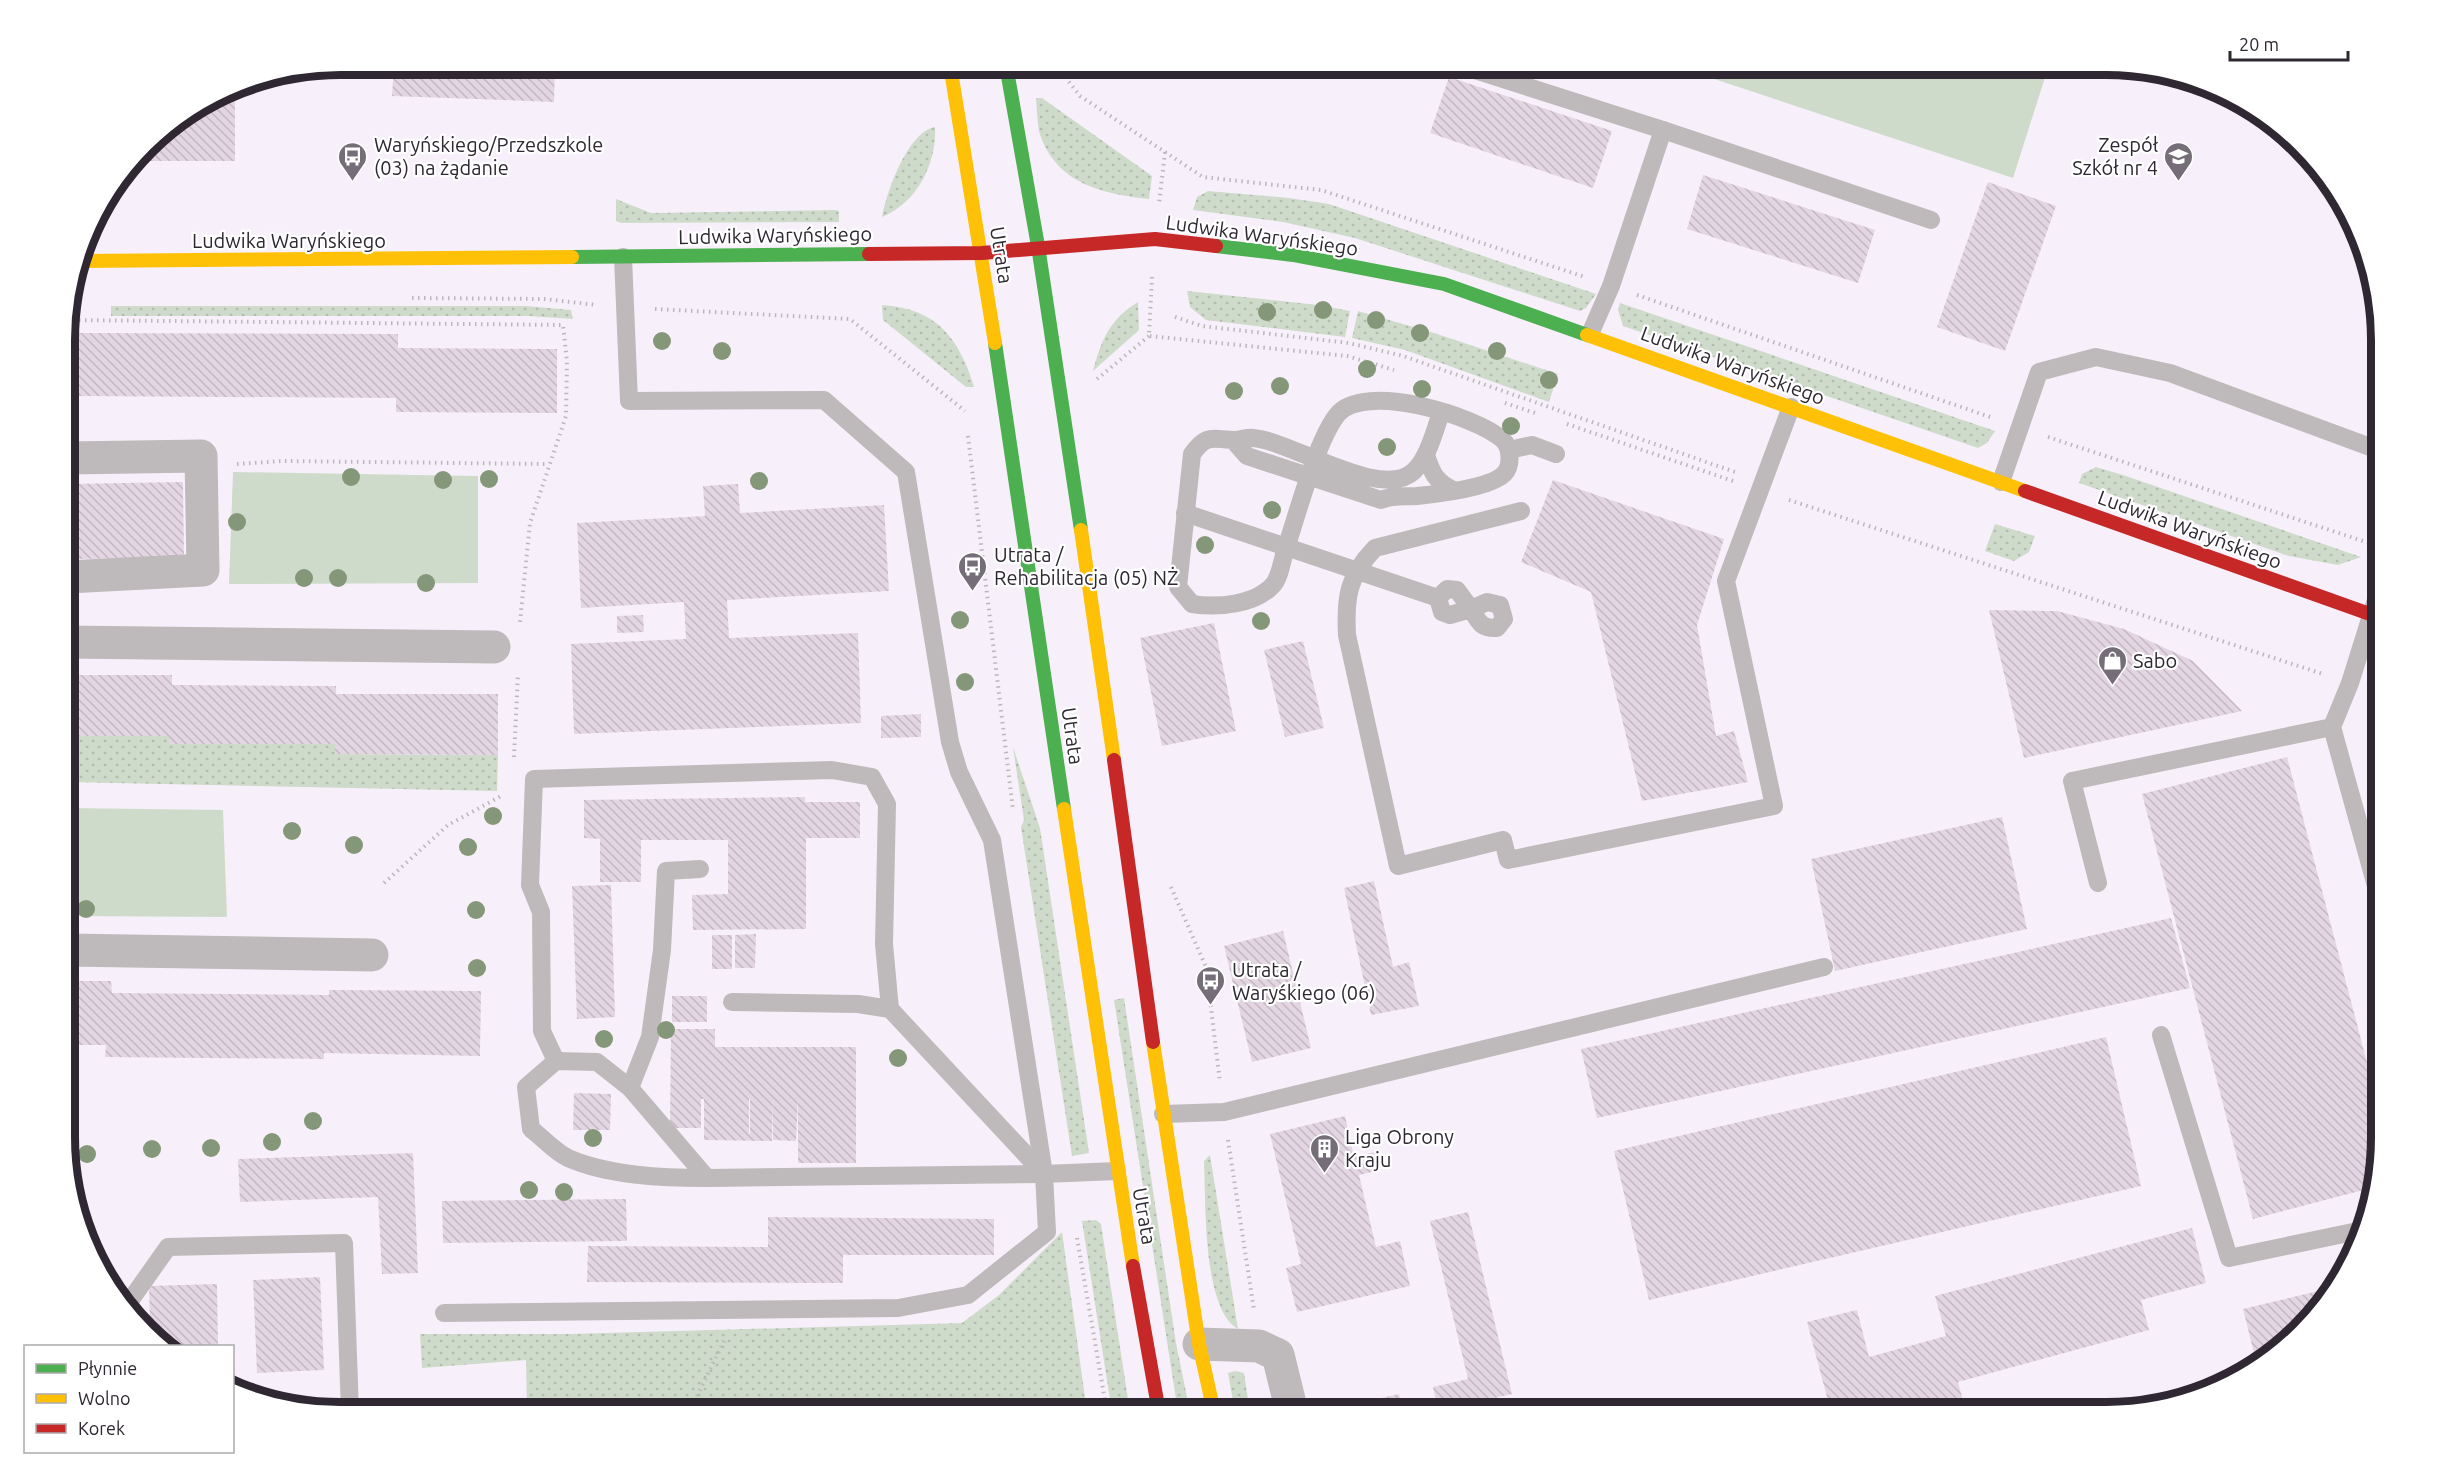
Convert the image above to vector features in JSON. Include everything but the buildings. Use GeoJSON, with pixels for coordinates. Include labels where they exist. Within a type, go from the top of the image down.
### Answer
{"type":"FeatureCollection","features":[{"type":"Feature","properties":{"kind":"main road","name":"Utrata"},"geometry":{"type":"LineString","coordinates":[[952,75],[982,252],[1117,1171],[1157,1402]]}},
{"type":"Feature","properties":{"kind":"main road","name":"Utrata"},"geometry":{"type":"LineString","coordinates":[[1008,75],[1038,246],[1086,562],[1163,1114],[1199,1344],[1212,1402]]}},
{"type":"Feature","properties":{"kind":"main road","name":"Ludwika Waryńskiego"},"geometry":{"type":"LineString","coordinates":[[87,261],[982,252],[1155,239],[1293,255],[1444,284],[1590,334],[2371,614]]}},
{"type":"Feature","properties":{"kind":"street"},"geometry":{"type":"LineString","coordinates":[[75,458],[201,456],[203,570],[75,577]]}},
{"type":"Feature","properties":{"kind":"street"},"geometry":{"type":"LineString","coordinates":[[75,642],[511,646]]}},
{"type":"Feature","properties":{"kind":"street"},"geometry":{"type":"LineString","coordinates":[[75,950],[372,955]]}},
{"type":"Feature","properties":{"kind":"street"},"geometry":{"type":"LineString","coordinates":[[1199,1344],[1259,1346],[1278,1354],[1290,1402]]}},
{"type":"Feature","properties":{"kind":"lane"},"geometry":{"type":"LineString","coordinates":[[1493,75],[1931,220]]}},
{"type":"Feature","properties":{"kind":"lane"},"geometry":{"type":"LineString","coordinates":[[1590,334],[1611,286],[1663,130]]}},
{"type":"Feature","properties":{"kind":"lane"},"geometry":{"type":"LineString","coordinates":[[444,1314],[898,1308],[968,1295],[1047,1232],[1044,1174],[992,840],[959,772],[950,742],[906,472],[824,400],[629,401],[623,257]]}},
{"type":"Feature","properties":{"kind":"lane"},"geometry":{"type":"LineString","coordinates":[[2001,482],[2039,372],[2096,357],[2170,373],[2371,447]]}},
{"type":"Feature","properties":{"kind":"lane"},"geometry":{"type":"LineString","coordinates":[[1509,450],[1504,441],[1492,433],[1442,413],[1405,402],[1373,399],[1356,403],[1338,413],[1316,459],[1275,583],[1260,597],[1210,607],[1192,604],[1178,587],[1192,454],[1200,443],[1214,437],[1233,440],[1253,438],[1316,459],[1386,488],[1434,494],[1493,481],[1506,473],[1509,450]]}},
{"type":"Feature","properties":{"kind":"lane"},"geometry":{"type":"LineString","coordinates":[[1521,511],[1375,548],[1358,570],[1345,602],[1347,635],[1398,866],[1503,840],[1508,860],[1774,806],[1726,580],[1791,407]]}},
{"type":"Feature","properties":{"kind":"lane"},"geometry":{"type":"LineString","coordinates":[[1233,440],[1247,456],[1381,500],[1386,488],[1414,471],[1426,454],[1442,413]]}},
{"type":"Feature","properties":{"kind":"lane"},"geometry":{"type":"LineString","coordinates":[[1509,450],[1532,446],[1556,454]]}},
{"type":"Feature","properties":{"kind":"lane"},"geometry":{"type":"LineString","coordinates":[[1426,454],[1433,476],[1439,483],[1453,490]]}},
{"type":"Feature","properties":{"kind":"lane"},"geometry":{"type":"LineString","coordinates":[[1185,513],[1438,598],[1442,612],[1450,615],[1471,609]]}},
{"type":"Feature","properties":{"kind":"lane"},"geometry":{"type":"LineString","coordinates":[[2371,631],[2332,727],[2371,868]]}},
{"type":"Feature","properties":{"kind":"lane"},"geometry":{"type":"LineString","coordinates":[[2098,883],[2072,782],[2332,727]]}},
{"type":"Feature","properties":{"kind":"lane"},"geometry":{"type":"LineString","coordinates":[[556,1061],[542,1031],[541,912],[530,885],[534,779],[832,770],[872,777],[887,804],[884,944],[890,1009],[1044,1174]]}},
{"type":"Feature","properties":{"kind":"lane"},"geometry":{"type":"LineString","coordinates":[[630,1088],[650,1037],[662,950],[666,871],[700,869]]}},
{"type":"Feature","properties":{"kind":"lane"},"geometry":{"type":"LineString","coordinates":[[1163,1114],[1224,1112],[1824,967]]}},
{"type":"Feature","properties":{"kind":"lane"},"geometry":{"type":"LineString","coordinates":[[732,1002],[858,1004],[890,1009]]}},
{"type":"Feature","properties":{"kind":"lane"},"geometry":{"type":"LineString","coordinates":[[2161,1035],[2229,1258],[2353,1232]]}},
{"type":"Feature","properties":{"kind":"lane"},"geometry":{"type":"LineString","coordinates":[[707,1178],[630,1088],[597,1062],[556,1061],[526,1087],[531,1129],[567,1158],[623,1173],[664,1178],[707,1178],[1117,1171]]}},
{"type":"Feature","properties":{"kind":"lane"},"geometry":{"type":"LineString","coordinates":[[131,1299],[168,1246],[344,1243],[350,1402]]}},
{"type":"Feature","properties":{"kind":"path"},"geometry":{"type":"LineString","coordinates":[[1065,75],[1080,96],[1203,177],[1321,190],[2371,544]]}},
{"type":"Feature","properties":{"kind":"path"},"geometry":{"type":"LineString","coordinates":[[1149,336],[1155,239],[1165,152]]}},
{"type":"Feature","properties":{"kind":"path"},"geometry":{"type":"LineString","coordinates":[[402,298],[544,299],[626,308],[850,319],[965,408],[966,420]]}},
{"type":"Feature","properties":{"kind":"path"},"geometry":{"type":"LineString","coordinates":[[76,320],[562,325],[567,362],[566,416],[530,523],[511,646],[514,766]]}},
{"type":"Feature","properties":{"kind":"path"},"geometry":{"type":"LineString","coordinates":[[1097,383],[1096,377],[1149,336],[1347,356],[1404,372]]}},
{"type":"Feature","properties":{"kind":"path"},"geometry":{"type":"LineString","coordinates":[[1494,399],[1539,414]]}},
{"type":"Feature","properties":{"kind":"path"},"geometry":{"type":"LineString","coordinates":[[1561,422],[1760,491],[2350,683]]}},
{"type":"Feature","properties":{"kind":"path"},"geometry":{"type":"LineString","coordinates":[[968,432],[1014,814]]}},
{"type":"Feature","properties":{"kind":"path"},"geometry":{"type":"LineString","coordinates":[[201,466],[282,461],[548,464]]}},
{"type":"Feature","properties":{"kind":"path"},"geometry":{"type":"LineString","coordinates":[[384,883],[448,825],[511,791]]}},
{"type":"Feature","properties":{"kind":"path"},"geometry":{"type":"LineString","coordinates":[[1168,880],[1206,967],[1224,1112],[1259,1346]]}},
{"type":"Feature","properties":{"kind":"path"},"geometry":{"type":"LineString","coordinates":[[1067,1173],[1105,1402]]}},
{"type":"Feature","properties":{"kind":"path"},"geometry":{"type":"LineString","coordinates":[[695,1402],[736,1310]]}},
{"type":"Feature","properties":{"kind":"green space"},"geometry":{"type":"Polygon","coordinates":[[[1702,75],[2046,75],[2013,178],[1702,75]]]}},
{"type":"Feature","properties":{"kind":"green space"},"geometry":{"type":"Polygon","coordinates":[[[1036,98],[1042,98],[1152,176],[1149,199],[1097,189],[1068,174],[1046,149],[1039,131],[1036,98]]]}},
{"type":"Feature","properties":{"kind":"green space"},"geometry":{"type":"Polygon","coordinates":[[[935,127],[935,141],[928,168],[915,192],[894,211],[882,217],[893,179],[907,151],[925,131],[935,127]]]}},
{"type":"Feature","properties":{"kind":"green space"},"geometry":{"type":"Polygon","coordinates":[[[1208,191],[1329,204],[1596,294],[1586,308],[1580,311],[1355,238],[1283,222],[1193,210],[1197,197],[1208,191]]]}},
{"type":"Feature","properties":{"kind":"green space"},"geometry":{"type":"Polygon","coordinates":[[[616,199],[651,213],[835,210],[839,211],[839,222],[621,223],[616,221],[616,199]]]}},
{"type":"Feature","properties":{"kind":"green space"},"geometry":{"type":"Polygon","coordinates":[[[1187,291],[1318,305],[1350,311],[1345,337],[1206,320],[1190,307],[1187,291]]]}},
{"type":"Feature","properties":{"kind":"green space"},"geometry":{"type":"Polygon","coordinates":[[[1138,302],[1139,330],[1093,371],[1108,331],[1120,316],[1138,302]]]}},
{"type":"Feature","properties":{"kind":"green space"},"geometry":{"type":"Polygon","coordinates":[[[1620,303],[1995,431],[1987,443],[1978,448],[1623,326],[1618,310],[1620,303]]]}},
{"type":"Feature","properties":{"kind":"green space"},"geometry":{"type":"Polygon","coordinates":[[[882,305],[917,312],[931,319],[943,329],[961,354],[974,387],[966,387],[883,320],[882,305]]]}},
{"type":"Feature","properties":{"kind":"green space"},"geometry":{"type":"Polygon","coordinates":[[[111,306],[526,306],[571,310],[573,319],[529,316],[111,316],[111,306]]]}},
{"type":"Feature","properties":{"kind":"green space"},"geometry":{"type":"Polygon","coordinates":[[[1358,311],[1434,333],[1558,374],[1549,402],[1405,350],[1352,338],[1358,311]]]}},
{"type":"Feature","properties":{"kind":"green space"},"geometry":{"type":"Polygon","coordinates":[[[2096,467],[2361,557],[2338,565],[2289,556],[2079,483],[2082,474],[2096,467]]]}},
{"type":"Feature","properties":{"kind":"green space"},"geometry":{"type":"Polygon","coordinates":[[[233,472],[478,476],[478,583],[229,584],[233,472]]]}},
{"type":"Feature","properties":{"kind":"green space"},"geometry":{"type":"Polygon","coordinates":[[[1995,524],[2035,536],[2029,552],[2014,561],[1985,551],[1995,524]]]}},
{"type":"Feature","properties":{"kind":"green space"},"geometry":{"type":"Polygon","coordinates":[[[75,736],[169,736],[169,744],[335,744],[335,754],[498,755],[497,791],[75,782],[75,736]]]}},
{"type":"Feature","properties":{"kind":"green space"},"geometry":{"type":"Polygon","coordinates":[[[1013,747],[1040,828],[1089,1153],[1072,1156],[1021,827],[1024,820],[1013,747]]]}},
{"type":"Feature","properties":{"kind":"green space"},"geometry":{"type":"Polygon","coordinates":[[[75,808],[223,810],[227,917],[75,916],[75,808]]]}},
{"type":"Feature","properties":{"kind":"green space"},"geometry":{"type":"Polygon","coordinates":[[[1124,998],[1176,1343],[1188,1402],[1176,1402],[1114,1000],[1124,998]]]}},
{"type":"Feature","properties":{"kind":"green space"},"geometry":{"type":"Polygon","coordinates":[[[1210,1155],[1238,1329],[1226,1318],[1212,1277],[1206,1226],[1204,1161],[1210,1155]]]}},
{"type":"Feature","properties":{"kind":"green space"},"geometry":{"type":"Polygon","coordinates":[[[1096,1220],[1101,1224],[1128,1402],[1110,1402],[1082,1221],[1096,1220]]]}},
{"type":"Feature","properties":{"kind":"green space"},"geometry":{"type":"Polygon","coordinates":[[[1062,1232],[1086,1402],[527,1402],[526,1360],[422,1368],[420,1334],[571,1334],[962,1323],[999,1295],[1062,1232]]]}},
{"type":"Feature","properties":{"kind":"green space"},"geometry":{"type":"Polygon","coordinates":[[[1235,1371],[1244,1373],[1248,1402],[1233,1402],[1228,1373],[1235,1371]]]}},
{"type":"Feature","properties":{"kind":"traffic: fast"},"geometry":{"type":"LineString","coordinates":[[1008,75],[1038,246],[1081,530]]}},
{"type":"Feature","properties":{"kind":"traffic: fast"},"geometry":{"type":"LineString","coordinates":[[1216,246],[1293,255],[1444,284],[1587,335]]}},
{"type":"Feature","properties":{"kind":"traffic: fast"},"geometry":{"type":"LineString","coordinates":[[572,257],[869,254]]}},
{"type":"Feature","properties":{"kind":"traffic: fast"},"geometry":{"type":"LineString","coordinates":[[995,343],[1064,809]]}},
{"type":"Feature","properties":{"kind":"traffic: slow"},"geometry":{"type":"LineString","coordinates":[[952,75],[995,343]]}},
{"type":"Feature","properties":{"kind":"traffic: slow"},"geometry":{"type":"LineString","coordinates":[[87,261],[572,257]]}},
{"type":"Feature","properties":{"kind":"traffic: slow"},"geometry":{"type":"LineString","coordinates":[[1587,335],[2025,491]]}},
{"type":"Feature","properties":{"kind":"traffic: slow"},"geometry":{"type":"LineString","coordinates":[[1081,530],[1114,760]]}},
{"type":"Feature","properties":{"kind":"traffic: slow"},"geometry":{"type":"LineString","coordinates":[[1064,809],[1133,1266]]}},
{"type":"Feature","properties":{"kind":"traffic: slow"},"geometry":{"type":"LineString","coordinates":[[1153,1042],[1199,1344],[1212,1402]]}},
{"type":"Feature","properties":{"kind":"traffic: jam"},"geometry":{"type":"LineString","coordinates":[[869,254],[982,253],[1155,239],[1216,246]]}},
{"type":"Feature","properties":{"kind":"traffic: jam"},"geometry":{"type":"LineString","coordinates":[[2025,491],[2371,614]]}},
{"type":"Feature","properties":{"kind":"traffic: jam"},"geometry":{"type":"LineString","coordinates":[[1114,760],[1153,1042]]}},
{"type":"Feature","properties":{"kind":"traffic: jam"},"geometry":{"type":"LineString","coordinates":[[1133,1266],[1157,1402]]}},
{"type":"Feature","properties":{"kind":"place","name":"Waryńskiego/Przedszkole (03) na żądanie"},"geometry":{"type":"Point","coordinates":[353,182]}},
{"type":"Feature","properties":{"kind":"place","name":"Zespół Szkół nr 4"},"geometry":{"type":"Point","coordinates":[2179,182]}},
{"type":"Feature","properties":{"kind":"place","name":"Utrata / Rehabilitacja (05) NŻ"},"geometry":{"type":"Point","coordinates":[973,592]}},
{"type":"Feature","properties":{"kind":"place","name":"Sabo"},"geometry":{"type":"Point","coordinates":[2112,686]}},
{"type":"Feature","properties":{"kind":"place","name":"Utrata / Waryśkiego (06)"},"geometry":{"type":"Point","coordinates":[1211,1006]}},
{"type":"Feature","properties":{"kind":"place","name":"Liga Obrony Kraju"},"geometry":{"type":"Point","coordinates":[1324,1174]}}]}
